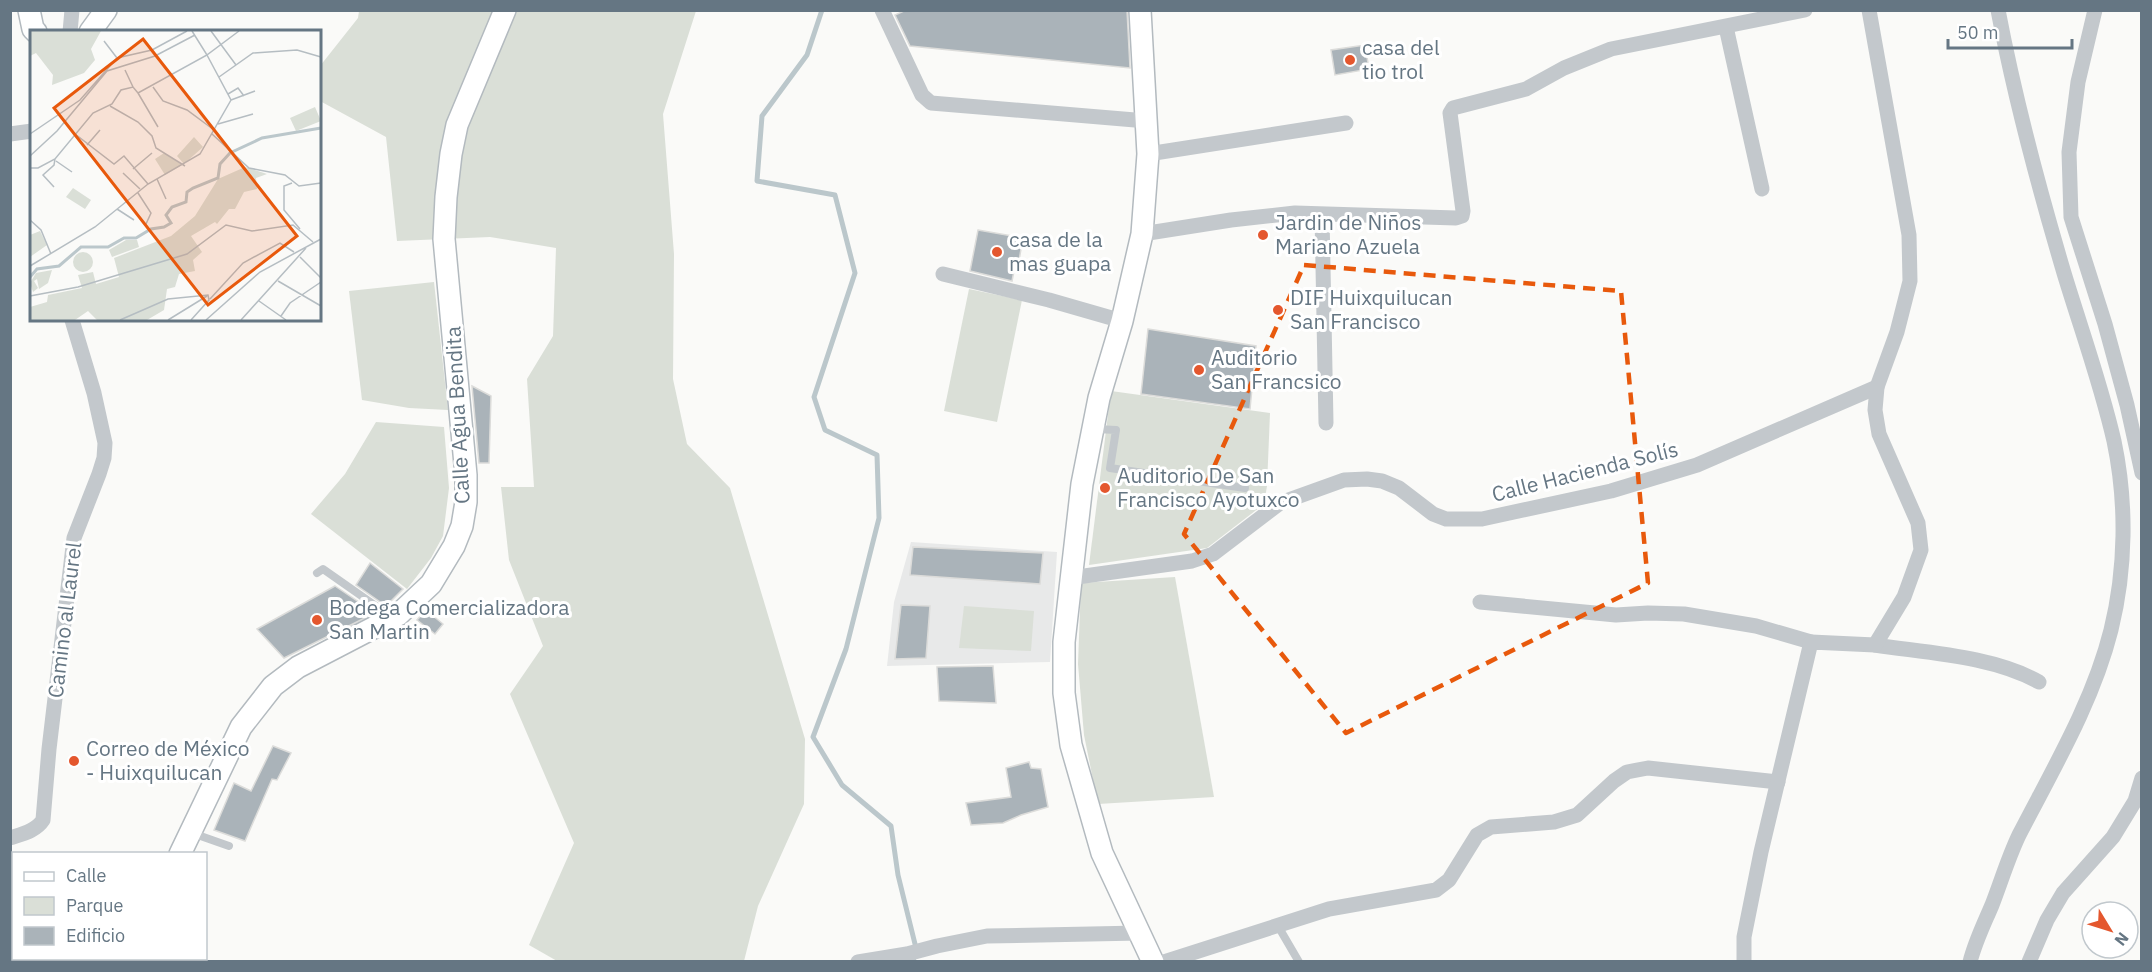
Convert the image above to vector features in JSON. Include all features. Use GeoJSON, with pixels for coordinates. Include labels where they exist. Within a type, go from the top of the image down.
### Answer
{"type":"FeatureCollection","features":[{"type":"Feature","properties":{"kind":"main road"},"geometry":{"type":"LineString","coordinates":[[91,30],[105,10]]}},
{"type":"Feature","properties":{"kind":"main road","name":"Calle Agua Bendita"},"geometry":{"type":"LineString","coordinates":[[181,852],[241,728],[273,686],[298,667],[398,615],[431,584],[443,567],[462,526],[466,502],[466,475],[444,238],[446,197],[451,154],[458,125],[505,10]]}},
{"type":"Feature","properties":{"kind":"main road"},"geometry":{"type":"LineString","coordinates":[[1140,10],[1148,154],[1142,234],[1122,321],[1099,398],[1082,484],[1064,642],[1064,693],[1071,744],[1102,853],[1153,962]]}},
{"type":"Feature","properties":{"kind":"street"},"geometry":{"type":"LineString","coordinates":[[70,30],[72,10]]}},
{"type":"Feature","properties":{"kind":"street"},"geometry":{"type":"LineString","coordinates":[[882,10],[922,96],[931,103],[1147,121]]}},
{"type":"Feature","properties":{"kind":"street"},"geometry":{"type":"LineString","coordinates":[[1142,234],[1294,213],[1456,219],[1462,216],[1464,211],[1450,113],[1453,108],[1526,89],[1564,68],[1611,49],[1804,10]]}},
{"type":"Feature","properties":{"kind":"street"},"geometry":{"type":"LineString","coordinates":[[1869,10],[1909,235],[1910,281],[1897,332],[1877,387],[1875,410],[1879,434],[1918,523],[1921,550],[1904,597],[1875,645]]}},
{"type":"Feature","properties":{"kind":"street"},"geometry":{"type":"LineString","coordinates":[[1970,962],[2018,838],[2097,676],[2120,592],[2123,554],[2121,487],[2114,442],[2035,174],[2011,80],[1998,10]]}},
{"type":"Feature","properties":{"kind":"street"},"geometry":{"type":"LineString","coordinates":[[2096,10],[2078,82],[2069,152],[2071,217],[2121,382],[2142,473]]}},
{"type":"Feature","properties":{"kind":"street"},"geometry":{"type":"LineString","coordinates":[[1726,27],[1762,189]]}},
{"type":"Feature","properties":{"kind":"street"},"geometry":{"type":"LineString","coordinates":[[1148,154],[1346,123]]}},
{"type":"Feature","properties":{"kind":"street"},"geometry":{"type":"LineString","coordinates":[[10,134],[30,131]]}},
{"type":"Feature","properties":{"kind":"street"},"geometry":{"type":"LineString","coordinates":[[1322,215],[1326,423]]}},
{"type":"Feature","properties":{"kind":"street"},"geometry":{"type":"LineString","coordinates":[[943,274],[1122,321]]}},
{"type":"Feature","properties":{"kind":"street","name":"Camino al Laurel"},"geometry":{"type":"LineString","coordinates":[[10,838],[34,830],[43,820],[74,538],[104,458],[105,443],[94,393],[72,321]]}},
{"type":"Feature","properties":{"kind":"street","name":"Calle Hacienda Solís"},"geometry":{"type":"LineString","coordinates":[[1070,578],[1192,561],[1213,554],[1280,503],[1344,480],[1383,481],[1399,488],[1433,514],[1446,519],[1482,519],[1611,491],[1697,465],[1877,387]]}},
{"type":"Feature","properties":{"kind":"street"},"geometry":{"type":"LineString","coordinates":[[1480,602],[1616,615],[1648,613],[1684,615],[1756,626],[1810,642],[1875,645],[1987,662],[2022,672],[2039,682]]}},
{"type":"Feature","properties":{"kind":"street"},"geometry":{"type":"LineString","coordinates":[[1744,962],[1746,927],[1761,852],[1810,642]]}},
{"type":"Feature","properties":{"kind":"street"},"geometry":{"type":"LineString","coordinates":[[1164,962],[1329,909],[1436,890],[1449,880],[1477,835],[1491,826],[1554,822],[1577,815],[1614,781],[1628,772],[1648,768],[1778,782]]}},
{"type":"Feature","properties":{"kind":"street"},"geometry":{"type":"LineString","coordinates":[[2029,962],[2047,920],[2063,893],[2113,837],[2134,801],[2142,778]]}},
{"type":"Feature","properties":{"kind":"street"},"geometry":{"type":"LineString","coordinates":[[858,962],[907,954],[987,936],[1140,933]]}},
{"type":"Feature","properties":{"kind":"lane"},"geometry":{"type":"LineString","coordinates":[[1093,429],[1116,430],[1110,468],[1245,488]]}},
{"type":"Feature","properties":{"kind":"lane"},"geometry":{"type":"LineString","coordinates":[[317,573],[323,570],[383,611]]}},
{"type":"Feature","properties":{"kind":"lane"},"geometry":{"type":"LineString","coordinates":[[190,832],[229,846]]}},
{"type":"Feature","properties":{"kind":"lane"},"geometry":{"type":"LineString","coordinates":[[1278,926],[1299,962]]}},
{"type":"Feature","properties":{"kind":"highlighted area"},"geometry":{"type":"Polygon","coordinates":[[[1304,265],[1621,291],[1648,583],[1346,733],[1184,534],[1304,265]]]}},
{"type":"Feature","properties":{"kind":"shaded area"},"geometry":{"type":"Polygon","coordinates":[[[911,542],[1057,552],[1050,662],[887,666],[894,602],[911,542]]]}},
{"type":"Feature","properties":{"kind":"green space"},"geometry":{"type":"Polygon","coordinates":[[[359,11],[696,11],[663,114],[674,254],[673,379],[687,444],[730,488],[805,739],[804,804],[758,906],[744,961],[557,961],[529,945],[574,843],[510,694],[543,646],[509,560],[501,487],[534,487],[527,379],[553,336],[556,248],[490,237],[397,241],[386,137],[321,102],[321,65],[358,18],[359,11]]]}},
{"type":"Feature","properties":{"kind":"green space"},"geometry":{"type":"Polygon","coordinates":[[[434,282],[448,410],[409,408],[362,400],[349,291],[434,282]]]}},
{"type":"Feature","properties":{"kind":"green space"},"geometry":{"type":"Polygon","coordinates":[[[969,289],[1022,300],[997,422],[944,411],[969,289]]]}},
{"type":"Feature","properties":{"kind":"green space"},"geometry":{"type":"Polygon","coordinates":[[[1111,391],[1270,413],[1267,486],[1264,504],[1207,548],[1089,565],[1111,391]]]}},
{"type":"Feature","properties":{"kind":"green space"},"geometry":{"type":"Polygon","coordinates":[[[376,422],[444,427],[449,488],[443,536],[431,558],[407,589],[311,514],[345,474],[376,422]]]}},
{"type":"Feature","properties":{"kind":"green space"},"geometry":{"type":"Polygon","coordinates":[[[1175,577],[1214,797],[1098,804],[1084,735],[1078,664],[1081,583],[1175,577]]]}},
{"type":"Feature","properties":{"kind":"green space"},"geometry":{"type":"Polygon","coordinates":[[[964,606],[1034,611],[1031,651],[959,648],[964,606]]]}},
{"type":"Feature","properties":{"kind":"green space"},"geometry":{"type":"Polygon","coordinates":[[[12,886],[12,960],[52,961],[11,961],[10,887],[12,886]]]}},
{"type":"Feature","properties":{"kind":"building"},"geometry":{"type":"Polygon","coordinates":[[[906,10],[1127,10],[1130,68],[910,46],[895,15],[906,10]]]}},
{"type":"Feature","properties":{"kind":"building","name":"casa del tio trol"},"geometry":{"type":"Polygon","coordinates":[[[1365,45],[1369,69],[1335,75],[1331,50],[1365,45]]]}},
{"type":"Feature","properties":{"kind":"building","name":"casa de la mas guapa"},"geometry":{"type":"Polygon","coordinates":[[[978,230],[1023,238],[1018,266],[1015,266],[1012,281],[970,271],[978,230]]]}},
{"type":"Feature","properties":{"kind":"building","name":"Auditorio San Francsico"},"geometry":{"type":"Polygon","coordinates":[[[1148,329],[1256,346],[1250,409],[1141,394],[1148,329]]]}},
{"type":"Feature","properties":{"kind":"building"},"geometry":{"type":"Polygon","coordinates":[[[472,386],[491,396],[489,463],[479,463],[472,386]]]}},
{"type":"Feature","properties":{"kind":"building"},"geometry":{"type":"Polygon","coordinates":[[[913,547],[1043,553],[1040,584],[910,575],[913,547]]]}},
{"type":"Feature","properties":{"kind":"building"},"geometry":{"type":"Polygon","coordinates":[[[370,563],[403,589],[386,606],[356,585],[370,563]]]}},
{"type":"Feature","properties":{"kind":"building","name":"Bodega Comercializadora San Martin"},"geometry":{"type":"Polygon","coordinates":[[[335,586],[375,613],[284,658],[257,629],[335,586]]]}},
{"type":"Feature","properties":{"kind":"building"},"geometry":{"type":"Polygon","coordinates":[[[901,605],[930,606],[926,658],[895,659],[901,605]]]}},
{"type":"Feature","properties":{"kind":"building"},"geometry":{"type":"Polygon","coordinates":[[[426,610],[443,624],[435,634],[417,620],[426,610]]]}},
{"type":"Feature","properties":{"kind":"building"},"geometry":{"type":"Polygon","coordinates":[[[993,666],[996,703],[939,701],[937,667],[993,666]]]}},
{"type":"Feature","properties":{"kind":"building"},"geometry":{"type":"Polygon","coordinates":[[[273,746],[291,753],[277,780],[272,779],[245,841],[214,830],[234,783],[251,791],[273,746]]]}},
{"type":"Feature","properties":{"kind":"building"},"geometry":{"type":"Polygon","coordinates":[[[1029,762],[1031,768],[1041,769],[1048,807],[1003,823],[971,825],[966,803],[1011,797],[1006,768],[1029,762]]]}},
{"type":"Feature","properties":{"kind":"waterway"},"geometry":{"type":"LineString","coordinates":[[822,10],[807,55],[762,116],[757,181],[835,195],[855,273],[814,397],[825,430],[877,455],[879,518],[846,649],[813,737],[842,785],[891,826],[898,875],[916,948],[913,962]]}},
{"type":"Feature","properties":{"kind":"place","name":"casa del tio trol"},"geometry":{"type":"Point","coordinates":[1350,60]}},
{"type":"Feature","properties":{"kind":"place","name":"Jardin de Niños Mariano Azuela"},"geometry":{"type":"Point","coordinates":[1263,235]}},
{"type":"Feature","properties":{"kind":"place","name":"casa de la mas guapa"},"geometry":{"type":"Point","coordinates":[997,252]}},
{"type":"Feature","properties":{"kind":"place","name":"DIF Huixquilucan San Francisco"},"geometry":{"type":"Point","coordinates":[1278,310]}},
{"type":"Feature","properties":{"kind":"place","name":"Auditorio San Francsico"},"geometry":{"type":"Point","coordinates":[1199,370]}},
{"type":"Feature","properties":{"kind":"place","name":"Auditorio De San Francisco Ayotuxco"},"geometry":{"type":"Point","coordinates":[1105,488]}},
{"type":"Feature","properties":{"kind":"place","name":"Bodega Comercializadora San Martin"},"geometry":{"type":"Point","coordinates":[317,620]}},
{"type":"Feature","properties":{"kind":"place","name":"Correo de México - Huixquilucan"},"geometry":{"type":"Point","coordinates":[74,761]}}]}
